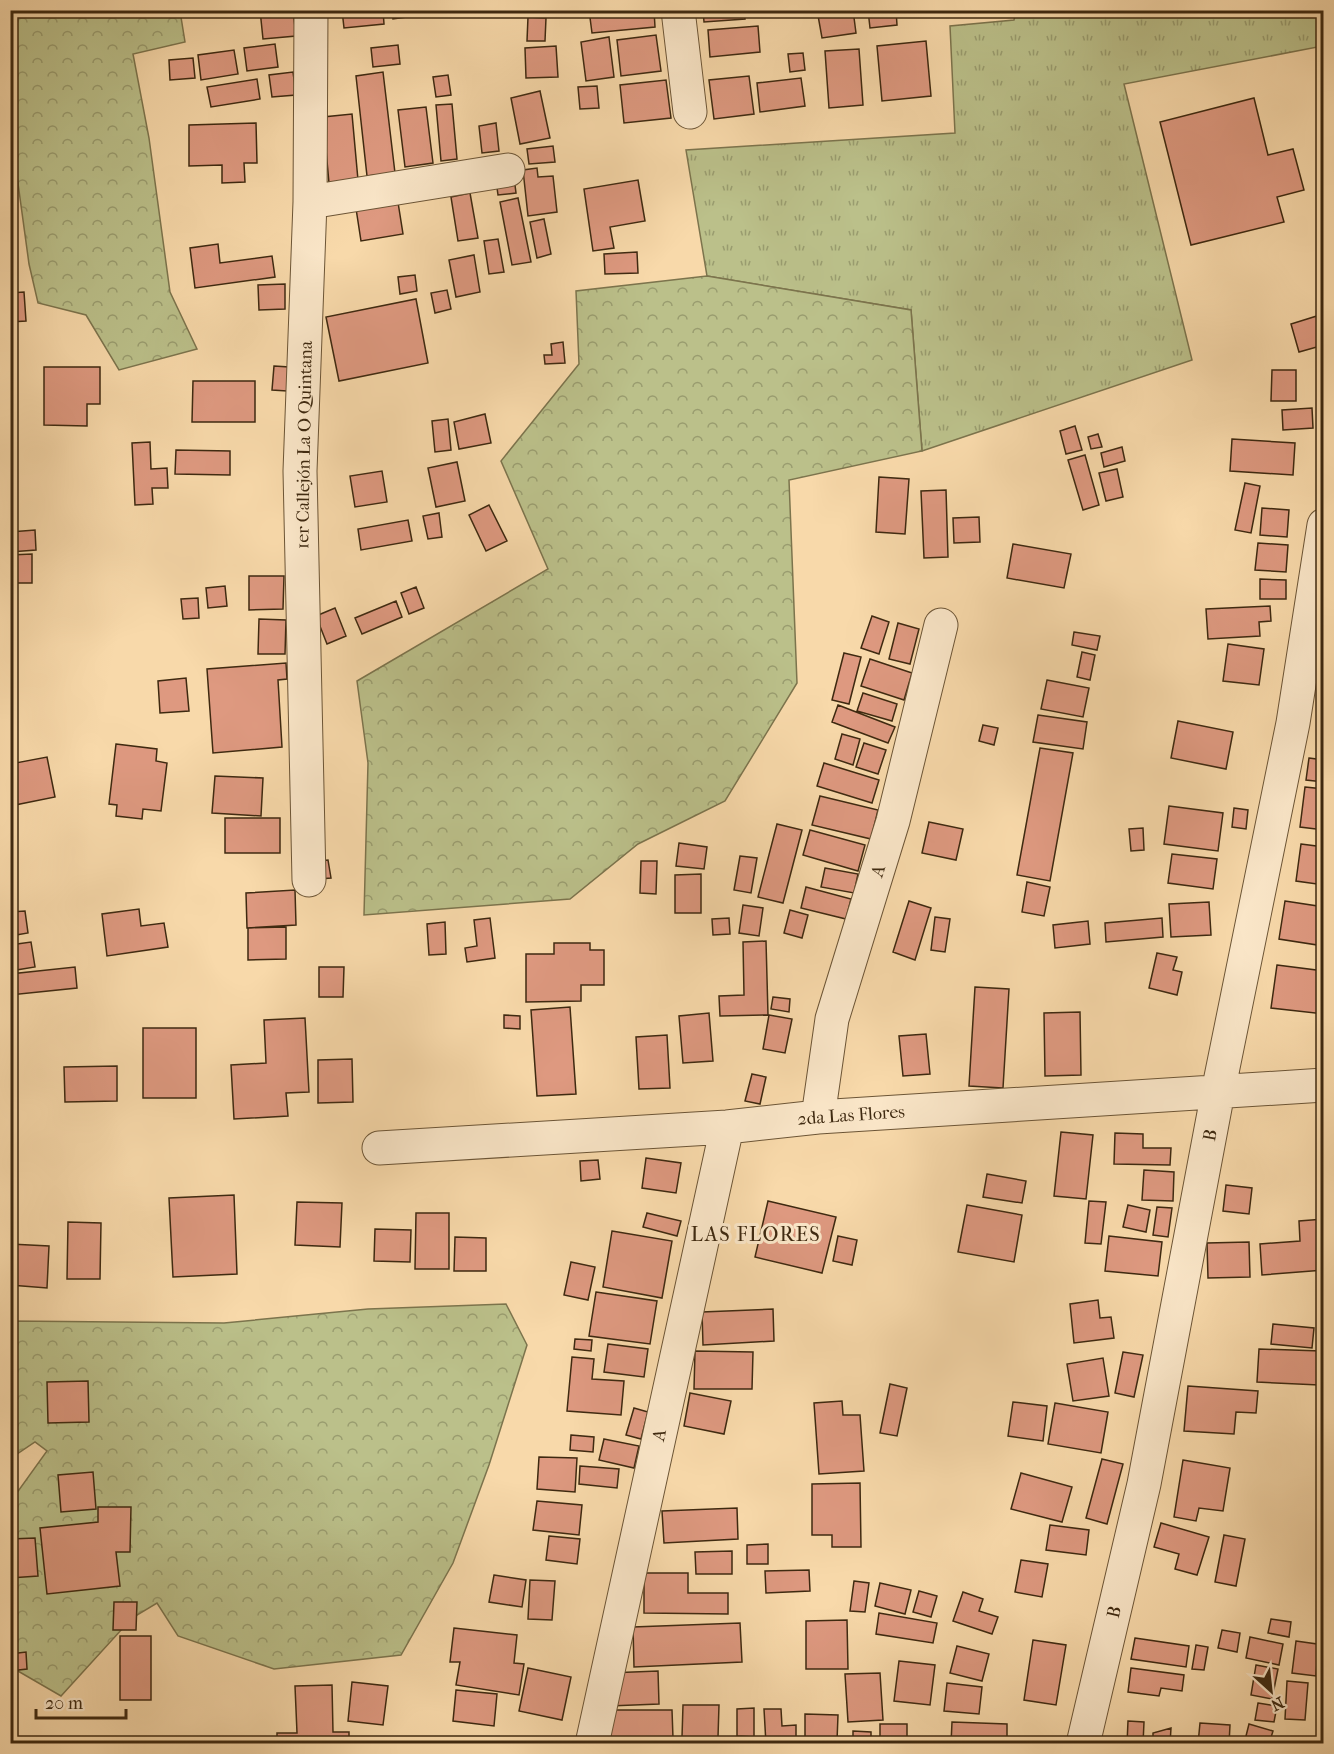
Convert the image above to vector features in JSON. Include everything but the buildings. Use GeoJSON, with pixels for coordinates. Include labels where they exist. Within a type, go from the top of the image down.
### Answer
{"type":"FeatureCollection","features":[{"type":"Feature","properties":{"kind":"street","name":"1er Callejón La O Quintana"},"geometry":{"type":"LineString","coordinates":[[309,880],[300,471],[310,202],[311,10]]}},
{"type":"Feature","properties":{"kind":"street"},"geometry":{"type":"LineString","coordinates":[[678,10],[690,112]]}},
{"type":"Feature","properties":{"kind":"street"},"geometry":{"type":"LineString","coordinates":[[310,202],[508,170]]}},
{"type":"Feature","properties":{"kind":"street","name":"B"},"geometry":{"type":"LineString","coordinates":[[1083,1743],[1144,1484],[1218,1092],[1293,723],[1323,525]]}},
{"type":"Feature","properties":{"kind":"street","name":"A"},"geometry":{"type":"LineString","coordinates":[[818,1117],[832,1019],[893,821],[941,625]]}},
{"type":"Feature","properties":{"kind":"street","name":"2da Las Flores"},"geometry":{"type":"LineString","coordinates":[[379,1148],[727,1127],[818,1117],[1323,1085]]}},
{"type":"Feature","properties":{"kind":"street","name":"A"},"geometry":{"type":"LineString","coordinates":[[592,1743],[727,1127]]}},
{"type":"Feature","properties":{"kind":"green space"},"geometry":{"type":"Polygon","coordinates":[[[10,11],[180,11],[185,42],[133,54],[149,138],[170,292],[197,349],[119,370],[86,315],[38,303],[29,264],[11,132],[10,11]]]}},
{"type":"Feature","properties":{"kind":"green space"},"geometry":{"type":"Polygon","coordinates":[[[1016,11],[1323,11],[1323,46],[1124,84],[1192,360],[922,451],[911,310],[707,276],[686,150],[955,133],[950,26],[1014,20],[1016,11]]]}},
{"type":"Feature","properties":{"kind":"green space"},"geometry":{"type":"Polygon","coordinates":[[[707,276],[911,310],[922,451],[789,480],[797,683],[725,801],[638,844],[570,899],[364,915],[368,763],[357,681],[548,569],[501,461],[579,364],[576,291],[707,276]]]}},
{"type":"Feature","properties":{"kind":"green space"},"geometry":{"type":"Polygon","coordinates":[[[506,1304],[527,1345],[489,1465],[453,1563],[401,1655],[274,1669],[178,1636],[157,1603],[132,1618],[61,1696],[11,1667],[11,1501],[47,1451],[35,1442],[11,1458],[11,1321],[224,1323],[368,1309],[506,1304]]]}},
{"type":"Feature","properties":{"kind":"district","name":"LAS FLORES"},"geometry":{"type":"Point","coordinates":[756,1234]}}]}
